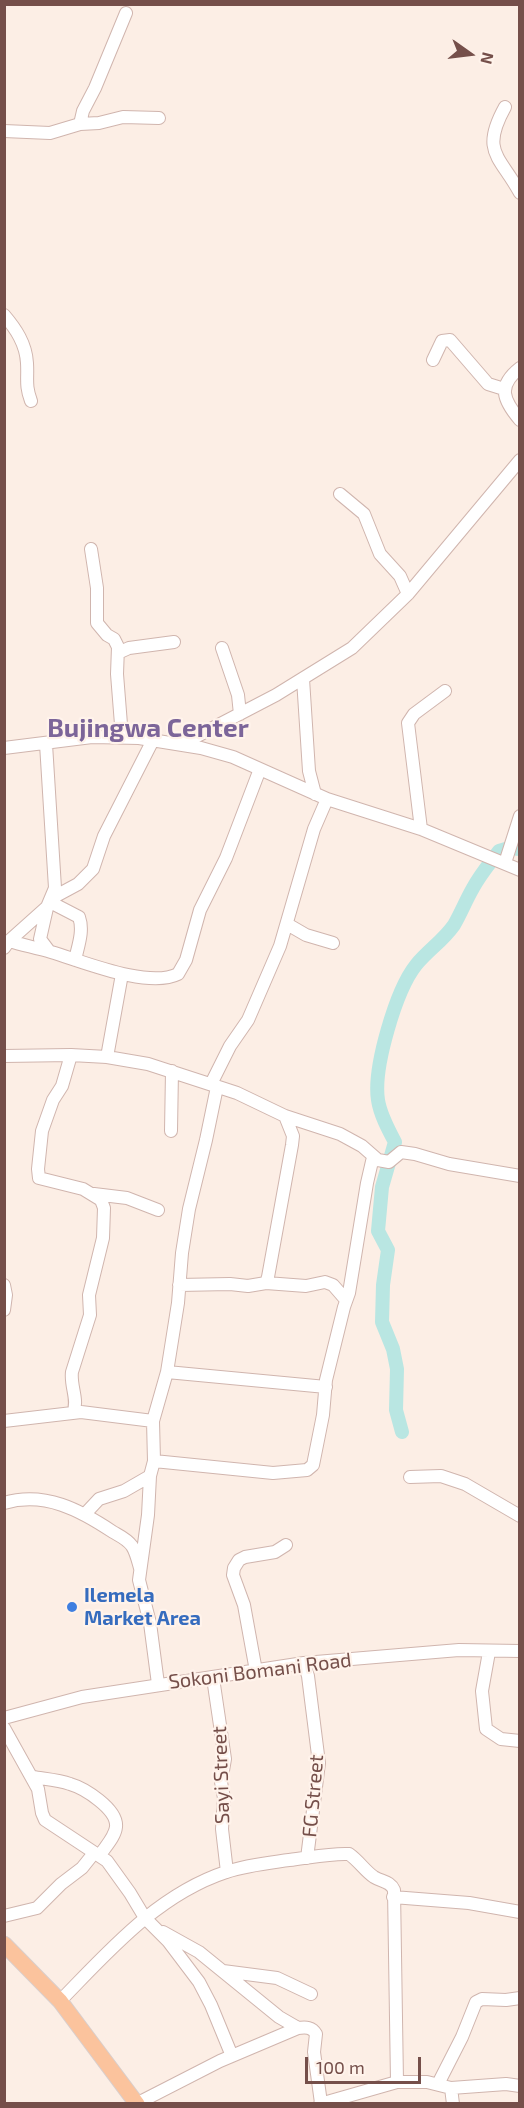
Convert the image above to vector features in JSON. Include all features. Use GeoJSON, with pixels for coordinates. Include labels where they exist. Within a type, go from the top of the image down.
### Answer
{"type":"FeatureCollection","features":[{"type":"Feature","properties":{"kind":"main road"},"geometry":{"type":"LineString","coordinates":[[4,1944],[60,2001],[137,2103]]}},
{"type":"Feature","properties":{"kind":"street"},"geometry":{"type":"LineString","coordinates":[[80,124],[83,111],[126,13]]}},
{"type":"Feature","properties":{"kind":"street"},"geometry":{"type":"LineString","coordinates":[[505,107],[495,132],[494,153],[519,193]]}},
{"type":"Feature","properties":{"kind":"street"},"geometry":{"type":"LineString","coordinates":[[4,131],[50,133],[80,124],[99,123],[128,116],[159,118]]}},
{"type":"Feature","properties":{"kind":"street"},"geometry":{"type":"LineString","coordinates":[[4,315],[20,337],[26,351],[28,366],[26,380],[31,402]]}},
{"type":"Feature","properties":{"kind":"street"},"geometry":{"type":"LineString","coordinates":[[433,360],[442,341],[450,340],[488,384],[504,388]]}},
{"type":"Feature","properties":{"kind":"street"},"geometry":{"type":"LineString","coordinates":[[519,368],[505,383],[504,388],[505,395],[519,420]]}},
{"type":"Feature","properties":{"kind":"street"},"geometry":{"type":"LineString","coordinates":[[182,744],[303,679],[352,648],[408,594],[519,460]]}},
{"type":"Feature","properties":{"kind":"street"},"geometry":{"type":"LineString","coordinates":[[340,494],[364,514],[380,554],[400,576],[408,594]]}},
{"type":"Feature","properties":{"kind":"street"},"geometry":{"type":"LineString","coordinates":[[91,549],[97,588],[97,623],[107,635],[114,639],[118,653],[117,674],[122,737]]}},
{"type":"Feature","properties":{"kind":"street"},"geometry":{"type":"LineString","coordinates":[[118,653],[129,648],[174,642]]}},
{"type":"Feature","properties":{"kind":"street"},"geometry":{"type":"LineString","coordinates":[[222,648],[238,695],[240,714]]}},
{"type":"Feature","properties":{"kind":"street"},"geometry":{"type":"LineString","coordinates":[[158,1684],[150,1623],[140,1588],[140,1568],[155,1449],[153,1420],[167,1372],[189,1209],[213,1107],[214,1086],[230,1046],[248,1020],[287,924],[321,796],[307,759],[303,679]]}},
{"type":"Feature","properties":{"kind":"street"},"geometry":{"type":"LineString","coordinates":[[421,829],[408,723],[414,714],[445,691]]}},
{"type":"Feature","properties":{"kind":"street"},"geometry":{"type":"LineString","coordinates":[[4,748],[92,737],[122,737],[182,744],[218,752],[321,796],[421,829],[519,870]]}},
{"type":"Feature","properties":{"kind":"street"},"geometry":{"type":"LineString","coordinates":[[6,944],[50,902],[78,884],[93,869],[104,836],[153,740]]}},
{"type":"Feature","properties":{"kind":"street"},"geometry":{"type":"LineString","coordinates":[[46,744],[55,888],[40,939],[49,951]]}},
{"type":"Feature","properties":{"kind":"street"},"geometry":{"type":"LineString","coordinates":[[6,944],[49,951],[122,974],[168,977],[178,974],[183,967],[200,910],[213,881],[224,864],[260,769]]}},
{"type":"Feature","properties":{"kind":"street"},"geometry":{"type":"LineString","coordinates":[[505,863],[519,816]]}},
{"type":"Feature","properties":{"kind":"street"},"geometry":{"type":"LineString","coordinates":[[50,902],[79,917],[81,921],[75,960]]}},
{"type":"Feature","properties":{"kind":"street"},"geometry":{"type":"LineString","coordinates":[[287,924],[306,935],[333,943]]}},
{"type":"Feature","properties":{"kind":"street"},"geometry":{"type":"LineString","coordinates":[[107,1057],[122,974]]}},
{"type":"Feature","properties":{"kind":"street"},"geometry":{"type":"LineString","coordinates":[[71,1055],[62,1086],[44,1122],[38,1175],[42,1179],[71,1185],[94,1194],[127,1198],[158,1210]]}},
{"type":"Feature","properties":{"kind":"street"},"geometry":{"type":"LineString","coordinates":[[4,1056],[71,1055],[107,1057],[148,1064],[237,1093],[285,1116],[340,1134],[362,1146],[378,1160],[389,1162],[401,1152],[449,1164],[519,1176]]}},
{"type":"Feature","properties":{"kind":"street"},"geometry":{"type":"LineString","coordinates":[[171,1131],[172,1071]]}},
{"type":"Feature","properties":{"kind":"street"},"geometry":{"type":"LineString","coordinates":[[189,1077],[206,1094],[213,1107]]}},
{"type":"Feature","properties":{"kind":"street"},"geometry":{"type":"LineString","coordinates":[[266,1283],[292,1145],[293,1136],[285,1116]]}},
{"type":"Feature","properties":{"kind":"street"},"geometry":{"type":"LineString","coordinates":[[154,1461],[273,1473],[308,1470],[314,1465],[326,1387],[349,1293],[373,1157]]}},
{"type":"Feature","properties":{"kind":"street"},"geometry":{"type":"LineString","coordinates":[[73,1413],[76,1402],[72,1372],[90,1315],[89,1295],[103,1238],[104,1208],[101,1200],[94,1194]]}},
{"type":"Feature","properties":{"kind":"street"},"geometry":{"type":"LineString","coordinates":[[179,1285],[248,1286],[266,1283],[306,1286],[325,1282],[333,1285],[346,1300]]}},
{"type":"Feature","properties":{"kind":"street"},"geometry":{"type":"LineString","coordinates":[[4,1285],[6,1295],[4,1310]]}},
{"type":"Feature","properties":{"kind":"street"},"geometry":{"type":"LineString","coordinates":[[167,1372],[326,1387]]}},
{"type":"Feature","properties":{"kind":"street"},"geometry":{"type":"LineString","coordinates":[[4,1421],[73,1413],[153,1420]]}},
{"type":"Feature","properties":{"kind":"street"},"geometry":{"type":"LineString","coordinates":[[85,1514],[99,1499],[124,1491],[150,1476]]}},
{"type":"Feature","properties":{"kind":"street"},"geometry":{"type":"LineString","coordinates":[[410,1477],[441,1476],[465,1484],[519,1516]]}},
{"type":"Feature","properties":{"kind":"street"},"geometry":{"type":"LineString","coordinates":[[4,1503],[41,1499],[63,1504],[85,1514],[131,1545],[140,1568]]}},
{"type":"Feature","properties":{"kind":"street"},"geometry":{"type":"LineString","coordinates":[[256,1671],[244,1605],[233,1575],[234,1568],[239,1560],[245,1557],[278,1551],[286,1545]]}},
{"type":"Feature","properties":{"kind":"street","name":"Sokoni Bomani Road"},"geometry":{"type":"LineString","coordinates":[[4,1718],[60,1702],[158,1684],[213,1678],[304,1663],[459,1650],[519,1651]]}},
{"type":"Feature","properties":{"kind":"street"},"geometry":{"type":"LineString","coordinates":[[489,1652],[482,1691],[486,1729],[501,1739],[519,1741]]}},
{"type":"Feature","properties":{"kind":"street","name":"FG Street"},"geometry":{"type":"LineString","coordinates":[[304,1663],[308,1676],[319,1763],[307,1858]]}},
{"type":"Feature","properties":{"kind":"street","name":"Sayi Street"},"geometry":{"type":"LineString","coordinates":[[213,1678],[225,1759],[221,1782],[224,1802],[222,1829],[227,1872]]}},
{"type":"Feature","properties":{"kind":"street"},"geometry":{"type":"LineString","coordinates":[[4,1728],[33,1777],[45,1820],[97,1854],[127,1888],[145,1918],[186,1963],[199,1982],[232,2056]]}},
{"type":"Feature","properties":{"kind":"street"},"geometry":{"type":"LineString","coordinates":[[4,1916],[37,1908],[97,1854],[113,1836],[117,1826],[115,1818],[106,1806],[86,1791],[70,1784],[33,1777]]}},
{"type":"Feature","properties":{"kind":"street"},"geometry":{"type":"LineString","coordinates":[[60,2001],[123,1935],[186,1890],[203,1881],[253,1865],[349,1854],[373,1877],[392,1886],[394,1890],[397,2082]]}},
{"type":"Feature","properties":{"kind":"street"},"geometry":{"type":"LineString","coordinates":[[393,1897],[469,1903],[519,1912]]}},
{"type":"Feature","properties":{"kind":"street"},"geometry":{"type":"LineString","coordinates":[[157,1929],[199,1952],[279,2017],[298,2028]]}},
{"type":"Feature","properties":{"kind":"street"},"geometry":{"type":"LineString","coordinates":[[221,1970],[277,1977],[311,1994]]}},
{"type":"Feature","properties":{"kind":"street"},"geometry":{"type":"LineString","coordinates":[[438,2084],[462,2037],[476,2002],[482,1998],[506,2000],[519,1998]]}},
{"type":"Feature","properties":{"kind":"street"},"geometry":{"type":"LineString","coordinates":[[137,2103],[232,2056],[298,2028],[310,2028],[316,2034],[314,2052],[321,2103],[397,2082],[427,2082],[451,2088],[506,2084],[519,2086]]}},
{"type":"Feature","properties":{"kind":"street"},"geometry":{"type":"LineString","coordinates":[[451,2088],[453,2103]]}},
{"type":"Feature","properties":{"kind":"waterway"},"geometry":{"type":"LineString","coordinates":[[402,1432],[396,1410],[397,1369],[393,1349],[382,1322],[383,1285],[388,1250],[378,1231],[382,1187],[395,1142],[382,1116],[378,1100],[379,1069],[394,1010],[408,977],[416,965],[454,925],[476,883],[499,851],[509,848],[520,849]]}},
{"type":"Feature","properties":{"kind":"place","name":"Ilemela Market Area"},"geometry":{"type":"Point","coordinates":[72,1607]}},
{"type":"Feature","properties":{"kind":"district","name":"Bujingwa Center"},"geometry":{"type":"Point","coordinates":[148,728]}}]}
